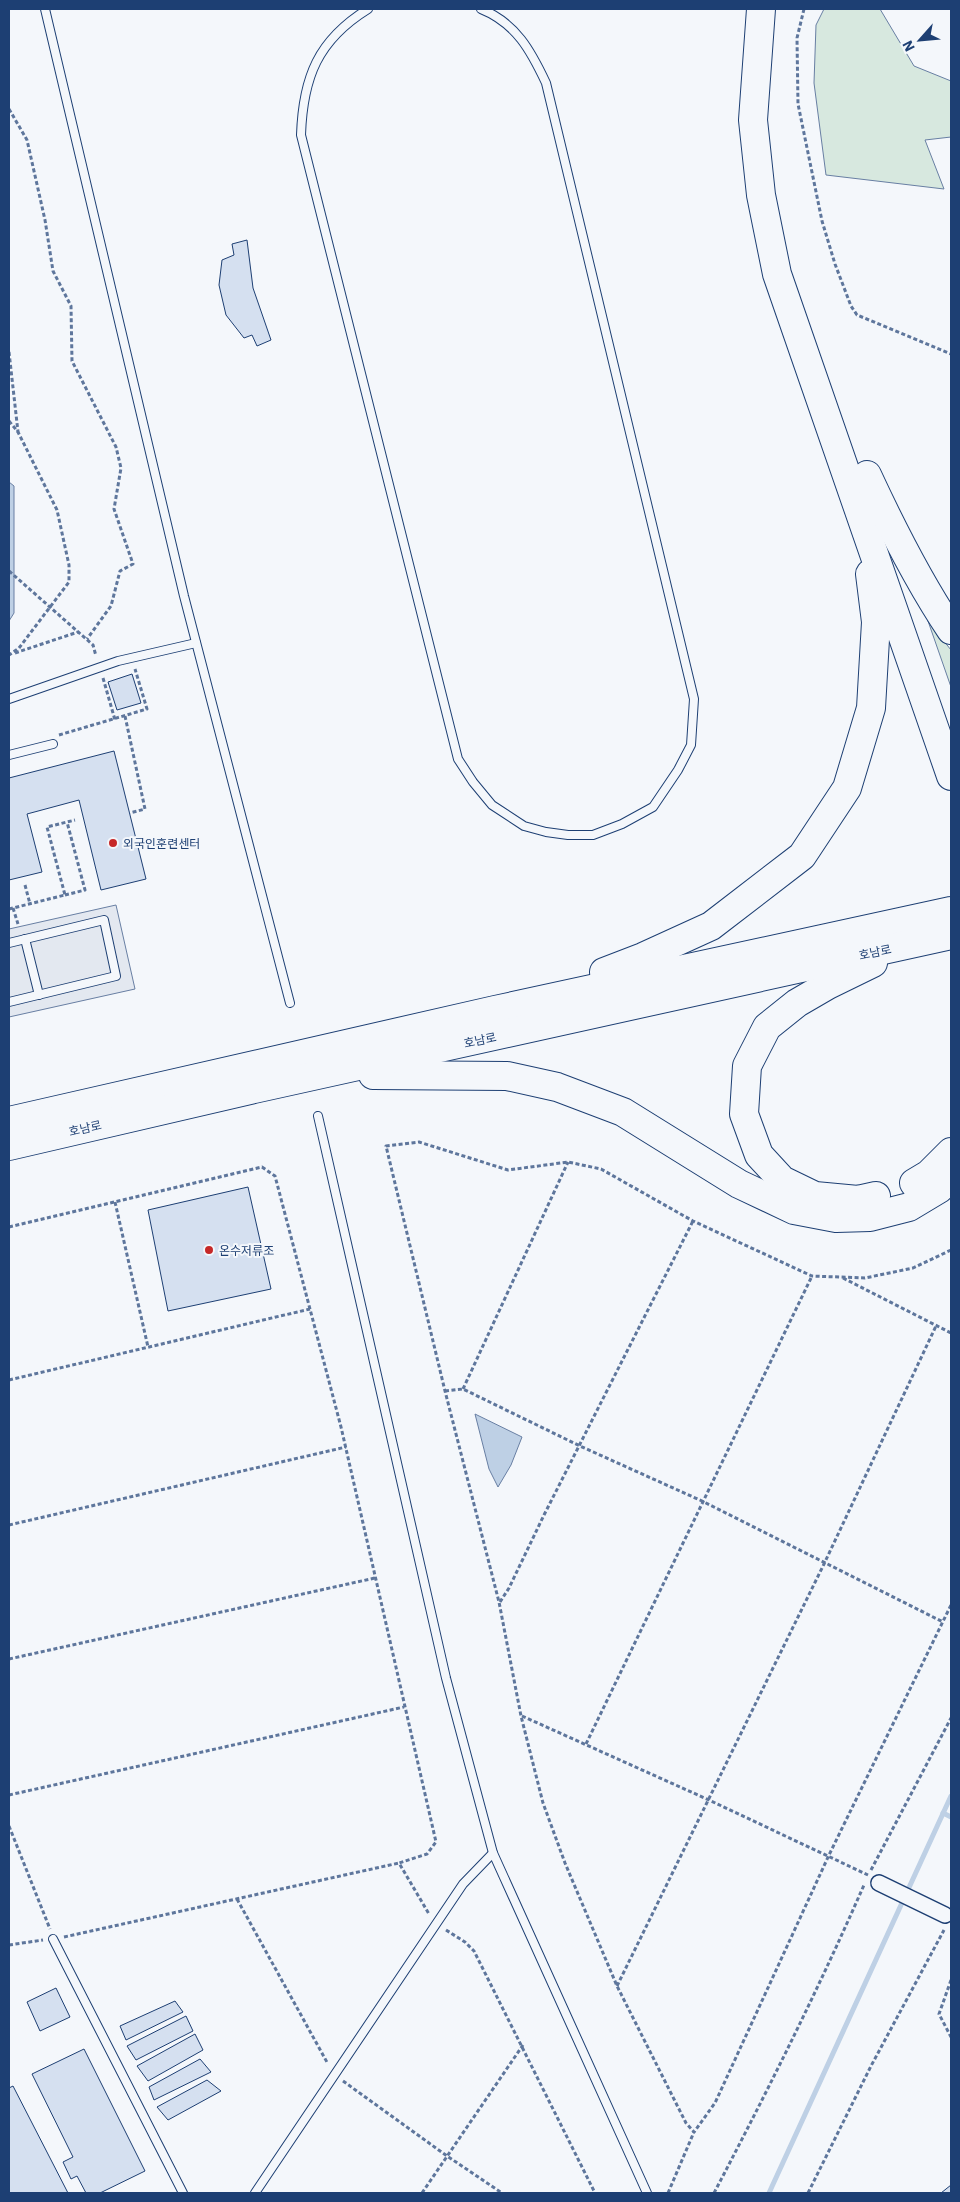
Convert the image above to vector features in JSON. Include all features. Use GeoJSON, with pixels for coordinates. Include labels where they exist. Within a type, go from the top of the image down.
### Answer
{"type":"FeatureCollection","features":[{"type":"Feature","properties":{"kind":"highway"},"geometry":{"type":"LineString","coordinates":[[761,9],[754,120],[761,195],[777,274],[860,482],[951,726]]}},
{"type":"Feature","properties":{"kind":"highway"},"geometry":{"type":"LineString","coordinates":[[773,9],[770,80],[777,187],[799,290],[951,776]]}},
{"type":"Feature","properties":{"kind":"highway"},"geometry":{"type":"LineString","coordinates":[[860,482],[895,538],[928,597],[951,630]]}},
{"type":"Feature","properties":{"kind":"highway"},"geometry":{"type":"LineString","coordinates":[[494,1010],[643,957],[711,926],[802,856],[847,788],[871,708],[876,622],[860,482]]}},
{"type":"Feature","properties":{"kind":"highway","name":"호남로"},"geometry":{"type":"LineString","coordinates":[[9,1121],[494,1010],[951,911]]}},
{"type":"Feature","properties":{"kind":"highway"},"geometry":{"type":"LineString","coordinates":[[948,936],[866,966],[828,985],[797,1003],[768,1026],[747,1066],[744,1114],[759,1155],[782,1180],[815,1196],[858,1200],[899,1191],[929,1174],[951,1152]]}},
{"type":"Feature","properties":{"kind":"highway","name":"호남로"},"geometry":{"type":"LineString","coordinates":[[9,1146],[254,1089],[948,936]]}},
{"type":"Feature","properties":{"kind":"highway"},"geometry":{"type":"LineString","coordinates":[[254,1089],[358,1076],[434,1074],[515,1078],[557,1087],[623,1112],[747,1188],[794,1210],[836,1218],[870,1217],[909,1207],[939,1189],[951,1178]]}},
{"type":"Feature","properties":{"kind":"street"},"geometry":{"type":"LineString","coordinates":[[874,1879],[945,1921]]}},
{"type":"Feature","properties":{"kind":"lane"},"geometry":{"type":"LineString","coordinates":[[45,9],[196,643],[290,1003]]}},
{"type":"Feature","properties":{"kind":"lane"},"geometry":{"type":"LineString","coordinates":[[368,9],[346,23],[327,43],[309,77],[302,106],[301,135],[458,759],[473,782],[492,805],[524,826],[560,834],[593,835],[622,824],[653,807],[678,770],[691,745],[694,699],[546,83],[532,52],[512,28],[481,9]]}},
{"type":"Feature","properties":{"kind":"lane"},"geometry":{"type":"LineString","coordinates":[[9,699],[118,661],[196,643]]}},
{"type":"Feature","properties":{"kind":"lane"},"geometry":{"type":"LineString","coordinates":[[9,755],[53,744]]}},
{"type":"Feature","properties":{"kind":"lane"},"geometry":{"type":"LineString","coordinates":[[9,942],[104,920],[116,976],[9,1002]]}},
{"type":"Feature","properties":{"kind":"lane"},"geometry":{"type":"LineString","coordinates":[[25,938],[39,995]]}},
{"type":"Feature","properties":{"kind":"lane"},"geometry":{"type":"LineString","coordinates":[[318,1116],[446,1678],[493,1854],[508,1882],[538,1957],[647,2193]]}},
{"type":"Feature","properties":{"kind":"lane"},"geometry":{"type":"LineString","coordinates":[[255,2193],[463,1884],[493,1854]]}},
{"type":"Feature","properties":{"kind":"lane"},"geometry":{"type":"LineString","coordinates":[[53,1939],[183,2193]]}},
{"type":"Feature","properties":{"kind":"path"},"geometry":{"type":"LineString","coordinates":[[804,9],[797,38],[798,104],[822,221],[835,264],[851,306],[857,315],[951,354]]}},
{"type":"Feature","properties":{"kind":"path"},"geometry":{"type":"LineString","coordinates":[[9,109],[27,140],[43,211],[53,271],[71,306],[72,361],[116,447],[121,468],[114,509],[133,564],[120,572],[110,606],[87,639]]}},
{"type":"Feature","properties":{"kind":"path"},"geometry":{"type":"LineString","coordinates":[[9,352],[18,432]]}},
{"type":"Feature","properties":{"kind":"path"},"geometry":{"type":"LineString","coordinates":[[9,422],[18,432],[57,510],[69,566],[69,582],[51,607],[11,654]]}},
{"type":"Feature","properties":{"kind":"path"},"geometry":{"type":"LineString","coordinates":[[9,571],[87,639],[93,645],[96,656]]}},
{"type":"Feature","properties":{"kind":"path"},"geometry":{"type":"LineString","coordinates":[[11,654],[79,632]]}},
{"type":"Feature","properties":{"kind":"path"},"geometry":{"type":"LineString","coordinates":[[103,678],[115,720],[147,709],[135,669]]}},
{"type":"Feature","properties":{"kind":"path"},"geometry":{"type":"LineString","coordinates":[[125,716],[146,808],[130,813]]}},
{"type":"Feature","properties":{"kind":"path"},"geometry":{"type":"LineString","coordinates":[[65,895],[47,827],[75,820]]}},
{"type":"Feature","properties":{"kind":"path"},"geometry":{"type":"LineString","coordinates":[[18,924],[11,909],[85,890],[67,822]]}},
{"type":"Feature","properties":{"kind":"path"},"geometry":{"type":"LineString","coordinates":[[25,885],[30,904]]}},
{"type":"Feature","properties":{"kind":"path"},"geometry":{"type":"LineString","coordinates":[[694,2132],[686,2123],[617,1986],[565,1863],[543,1803],[521,1716],[499,1602],[386,1146],[419,1142],[508,1170],[568,1162],[601,1169],[693,1221],[812,1276],[865,1278],[913,1268],[951,1250]]}},
{"type":"Feature","properties":{"kind":"path"},"geometry":{"type":"LineString","coordinates":[[463,1389],[568,1162]]}},
{"type":"Feature","properties":{"kind":"path"},"geometry":{"type":"LineString","coordinates":[[9,1227],[262,1167],[275,1176],[346,1447],[436,1842],[427,1854],[399,1863],[53,1939],[9,1945]]}},
{"type":"Feature","properties":{"kind":"path"},"geometry":{"type":"LineString","coordinates":[[114,1202],[148,1347]]}},
{"type":"Feature","properties":{"kind":"path"},"geometry":{"type":"LineString","coordinates":[[499,1602],[509,1588],[693,1221]]}},
{"type":"Feature","properties":{"kind":"path"},"geometry":{"type":"LineString","coordinates":[[586,1744],[812,1276]]}},
{"type":"Feature","properties":{"kind":"path"},"geometry":{"type":"LineString","coordinates":[[840,1277],[951,1333]]}},
{"type":"Feature","properties":{"kind":"path"},"geometry":{"type":"LineString","coordinates":[[9,1380],[310,1309]]}},
{"type":"Feature","properties":{"kind":"path"},"geometry":{"type":"LineString","coordinates":[[617,1986],[824,1564],[936,1326]]}},
{"type":"Feature","properties":{"kind":"path"},"geometry":{"type":"LineString","coordinates":[[445,1390],[463,1389],[580,1446],[702,1501],[824,1564],[943,1622]]}},
{"type":"Feature","properties":{"kind":"path"},"geometry":{"type":"LineString","coordinates":[[9,1525],[346,1447]]}},
{"type":"Feature","properties":{"kind":"path"},"geometry":{"type":"LineString","coordinates":[[9,1658],[375,1578]]}},
{"type":"Feature","properties":{"kind":"path"},"geometry":{"type":"LineString","coordinates":[[668,2193],[694,2132],[715,2103],[829,1855],[951,1605]]}},
{"type":"Feature","properties":{"kind":"path"},"geometry":{"type":"LineString","coordinates":[[9,1795],[404,1707]]}},
{"type":"Feature","properties":{"kind":"path"},"geometry":{"type":"LineString","coordinates":[[521,1716],[829,1855],[874,1879]]}},
{"type":"Feature","properties":{"kind":"path"},"geometry":{"type":"LineString","coordinates":[[714,2193],[784,2058],[832,1958],[874,1879],[951,1718]]}},
{"type":"Feature","properties":{"kind":"path"},"geometry":{"type":"LineString","coordinates":[[9,1826],[48,1919],[53,1939]]}},
{"type":"Feature","properties":{"kind":"path"},"geometry":{"type":"LineString","coordinates":[[399,1863],[436,1924],[465,1942],[474,1951],[523,2045],[594,2193]]}},
{"type":"Feature","properties":{"kind":"path"},"geometry":{"type":"LineString","coordinates":[[237,1900],[335,2075],[446,2156],[502,2193]]}},
{"type":"Feature","properties":{"kind":"path"},"geometry":{"type":"LineString","coordinates":[[808,2193],[945,1921]]}},
{"type":"Feature","properties":{"kind":"path"},"geometry":{"type":"LineString","coordinates":[[951,1980],[940,2014],[951,2037]]}},
{"type":"Feature","properties":{"kind":"path"},"geometry":{"type":"LineString","coordinates":[[422,2193],[523,2045]]}},
{"type":"Feature","properties":{"kind":"shaded area"},"geometry":{"type":"Polygon","coordinates":[[[824,9],[880,9],[914,66],[951,81],[951,137],[925,140],[944,189],[826,175],[814,83],[816,25],[824,9]]]}},
{"type":"Feature","properties":{"kind":"shaded area"},"geometry":{"type":"Polygon","coordinates":[[[928,621],[951,650],[951,687],[928,621]]]}},
{"type":"Feature","properties":{"kind":"shaded area"},"geometry":{"type":"Polygon","coordinates":[[[116,905],[135,989],[9,1017],[9,929],[116,905]]]}},
{"type":"Feature","properties":{"kind":"water"},"geometry":{"type":"Polygon","coordinates":[[[9,482],[14,486],[14,613],[9,621],[9,482]]]}},
{"type":"Feature","properties":{"kind":"water"},"geometry":{"type":"Polygon","coordinates":[[[475,1414],[522,1437],[511,1465],[498,1487],[489,1469],[475,1414]]]}},
{"type":"Feature","properties":{"kind":"building"},"geometry":{"type":"Polygon","coordinates":[[[247,240],[253,288],[271,340],[257,346],[252,335],[244,338],[226,315],[219,285],[222,260],[234,255],[232,244],[247,240]]]}},
{"type":"Feature","properties":{"kind":"building"},"geometry":{"type":"Polygon","coordinates":[[[132,674],[141,703],[117,710],[108,682],[132,674]]]}},
{"type":"Feature","properties":{"kind":"building","name":"외국인훈련센터"},"geometry":{"type":"Polygon","coordinates":[[[114,751],[146,879],[101,890],[79,800],[27,814],[42,872],[9,880],[9,778],[114,751]]]}},
{"type":"Feature","properties":{"kind":"building","name":"온수저류조"},"geometry":{"type":"Polygon","coordinates":[[[248,1187],[271,1289],[168,1311],[148,1210],[248,1187]]]}},
{"type":"Feature","properties":{"kind":"building"},"geometry":{"type":"Polygon","coordinates":[[[56,1988],[70,2017],[40,2031],[27,2002],[56,1988]]]}},
{"type":"Feature","properties":{"kind":"building"},"geometry":{"type":"Polygon","coordinates":[[[175,2001],[183,2012],[126,2040],[120,2026],[175,2001]]]}},
{"type":"Feature","properties":{"kind":"building"},"geometry":{"type":"Polygon","coordinates":[[[186,2016],[193,2031],[136,2060],[127,2046],[186,2016]]]}},
{"type":"Feature","properties":{"kind":"building"},"geometry":{"type":"Polygon","coordinates":[[[195,2034],[203,2050],[148,2081],[137,2066],[195,2034]]]}},
{"type":"Feature","properties":{"kind":"building"},"geometry":{"type":"Polygon","coordinates":[[[84,2049],[145,2171],[100,2193],[86,2193],[77,2176],[71,2179],[63,2162],[73,2157],[32,2074],[84,2049]]]}},
{"type":"Feature","properties":{"kind":"building"},"geometry":{"type":"Polygon","coordinates":[[[200,2059],[211,2072],[154,2100],[149,2087],[200,2059]]]}},
{"type":"Feature","properties":{"kind":"building"},"geometry":{"type":"Polygon","coordinates":[[[207,2080],[221,2091],[168,2120],[157,2107],[207,2080]]]}},
{"type":"Feature","properties":{"kind":"building"},"geometry":{"type":"Polygon","coordinates":[[[13,2086],[68,2193],[9,2193],[9,2088],[13,2086]]]}},
{"type":"Feature","properties":{"kind":"building"},"geometry":{"type":"Polygon","coordinates":[[[951,2185],[951,2193],[941,2193],[951,2185]]]}},
{"type":"Feature","properties":{"kind":"waterway"},"geometry":{"type":"LineString","coordinates":[[769,2193],[951,1796]]}},
{"type":"Feature","properties":{"kind":"waterway"},"geometry":{"type":"LineString","coordinates":[[943,1813],[951,1817]]}},
{"type":"Feature","properties":{"kind":"place","name":"외국인훈련센터"},"geometry":{"type":"Point","coordinates":[113,843]}},
{"type":"Feature","properties":{"kind":"place","name":"온수저류조"},"geometry":{"type":"Point","coordinates":[209,1250]}}]}
